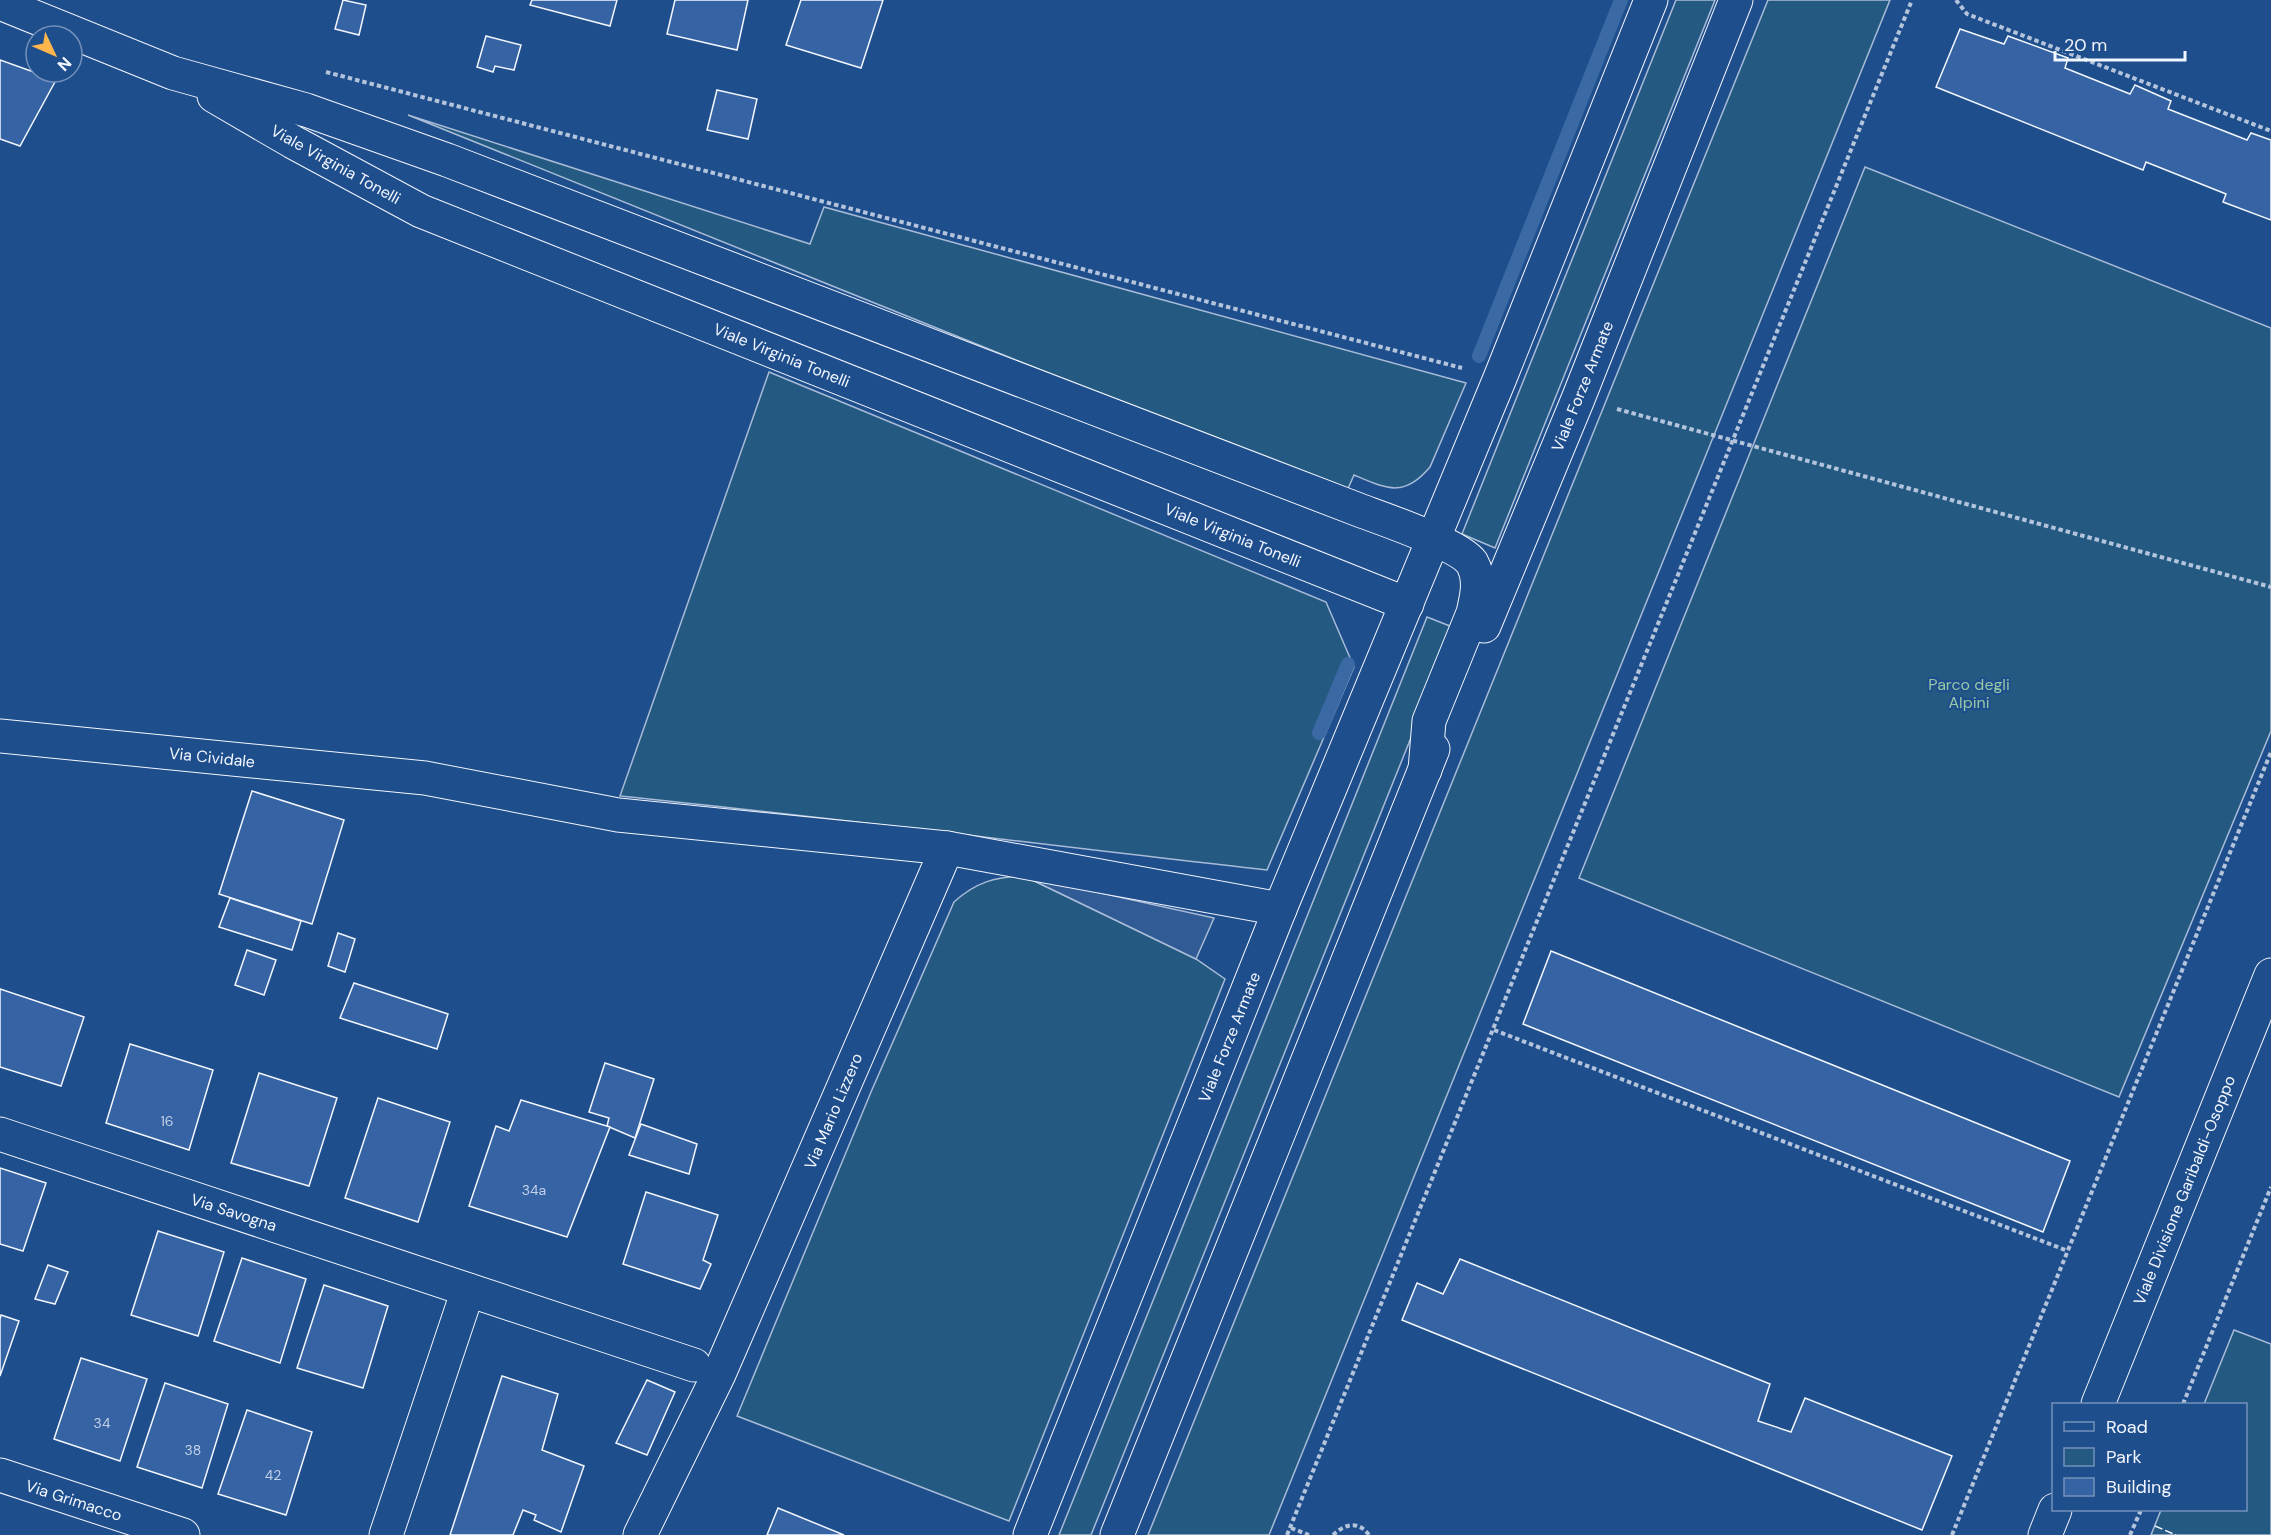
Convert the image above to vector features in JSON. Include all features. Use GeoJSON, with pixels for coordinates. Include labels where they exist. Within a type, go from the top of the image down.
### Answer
{"type":"FeatureCollection","features":[{"type":"Feature","properties":{"kind":"street","name":"Viale Forze Armate"},"geometry":{"type":"LineString","coordinates":[[1030,1535],[1280,909],[1500,378],[1651,0]]}},
{"type":"Feature","properties":{"kind":"street","name":"Viale Forze Armate"},"geometry":{"type":"LineString","coordinates":[[1117,1535],[1425,770],[1578,399],[1736,0]]}},
{"type":"Feature","properties":{"kind":"street","name":"Viale Virginia Tonelli"},"geometry":{"type":"LineString","coordinates":[[0,3],[173,73],[306,110],[447,160],[1433,540]]}},
{"type":"Feature","properties":{"kind":"street","name":"Viale Virginia Tonelli"},"geometry":{"type":"LineString","coordinates":[[173,73],[293,142],[421,211],[1407,604]]}},
{"type":"Feature","properties":{"kind":"street","name":"Viale Forze Armate"},"geometry":{"type":"LineString","coordinates":[[1425,770],[1429,721],[1473,613],[1478,585],[1472,564],[1466,556],[1433,540]]}},
{"type":"Feature","properties":{"kind":"street","name":"Via Cividale"},"geometry":{"type":"LineString","coordinates":[[0,736],[425,778],[618,815],[947,848]]}},
{"type":"Feature","properties":{"kind":"street"},"geometry":{"type":"LineString","coordinates":[[947,848],[1280,909]]}},
{"type":"Feature","properties":{"kind":"street","name":"Via Mario Lizzero"},"geometry":{"type":"LineString","coordinates":[[640,1535],[706,1369],[947,848]]}},
{"type":"Feature","properties":{"kind":"street","name":"Viale Divisione Garibaldi-Osoppo"},"geometry":{"type":"LineString","coordinates":[[2098,1403],[2271,975]]}},
{"type":"Feature","properties":{"kind":"street","name":"Via Savogna"},"geometry":{"type":"LineString","coordinates":[[0,1134],[706,1369]]}},
{"type":"Feature","properties":{"kind":"street"},"geometry":{"type":"LineString","coordinates":[[386,1535],[468,1290]]}},
{"type":"Feature","properties":{"kind":"street","name":"Via Mario Lizzero"},"geometry":{"type":"LineString","coordinates":[[658,1535],[706,1369]]}},
{"type":"Feature","properties":{"kind":"street","name":"Via Grimacco"},"geometry":{"type":"LineString","coordinates":[[0,1475],[183,1535]]}},
{"type":"Feature","properties":{"kind":"street"},"geometry":{"type":"LineString","coordinates":[[2045,1535],[2054,1511]]}},
{"type":"Feature","properties":{"kind":"path"},"geometry":{"type":"LineString","coordinates":[[1287,1535],[1912,0]]}},
{"type":"Feature","properties":{"kind":"path"},"geometry":{"type":"LineString","coordinates":[[1956,0],[1967,14],[2271,131]]}},
{"type":"Feature","properties":{"kind":"path"},"geometry":{"type":"LineString","coordinates":[[322,71],[1474,370]]}},
{"type":"Feature","properties":{"kind":"path"},"geometry":{"type":"LineString","coordinates":[[1616,409],[2271,587]]}},
{"type":"Feature","properties":{"kind":"path"},"geometry":{"type":"LineString","coordinates":[[1952,1535],[2271,752]]}},
{"type":"Feature","properties":{"kind":"path"},"geometry":{"type":"LineString","coordinates":[[1494,1030],[2068,1251]]}},
{"type":"Feature","properties":{"kind":"path"},"geometry":{"type":"LineString","coordinates":[[2183,1403],[2271,1187]]}},
{"type":"Feature","properties":{"kind":"path"},"geometry":{"type":"LineString","coordinates":[[2131,1535],[2140,1511]]}},
{"type":"Feature","properties":{"kind":"path"},"geometry":{"type":"LineString","coordinates":[[1333,1535],[1347,1525],[1353,1525],[1364,1528],[1369,1535]]}},
{"type":"Feature","properties":{"kind":"path"},"geometry":{"type":"LineString","coordinates":[[1291,1528],[1309,1535]]}},
{"type":"Feature","properties":{"kind":"green space"},"geometry":{"type":"Polygon","coordinates":[[[1676,0],[1715,0],[1495,548],[1462,534],[1676,0]]]}},
{"type":"Feature","properties":{"kind":"green space"},"geometry":{"type":"Polygon","coordinates":[[[1768,0],[1890,0],[1269,1535],[1148,1535],[1768,0]]]}},
{"type":"Feature","properties":{"kind":"green space"},"geometry":{"type":"Polygon","coordinates":[[[408,115],[810,244],[824,207],[1466,383],[1430,467],[1421,477],[1403,487],[1395,488],[1376,484],[1354,475],[1346,493],[408,115]]]}},
{"type":"Feature","properties":{"kind":"green space","name":"Parco degli Alpini"},"geometry":{"type":"Polygon","coordinates":[[[1865,167],[2271,328],[2271,731],[2119,1097],[1579,878],[1865,167]]]}},
{"type":"Feature","properties":{"kind":"green space"},"geometry":{"type":"Polygon","coordinates":[[[769,372],[1326,602],[1354,667],[1267,870],[620,796],[769,372]]]}},
{"type":"Feature","properties":{"kind":"green space"},"geometry":{"type":"Polygon","coordinates":[[[1427,617],[1455,628],[1091,1535],[1059,1535],[1427,617]]]}},
{"type":"Feature","properties":{"kind":"green space"},"geometry":{"type":"Polygon","coordinates":[[[1024,876],[1196,959],[1225,979],[1009,1521],[737,1416],[871,1092],[954,902],[986,882],[1024,876]]]}},
{"type":"Feature","properties":{"kind":"green space"},"geometry":{"type":"Polygon","coordinates":[[[2234,1330],[2271,1344],[2271,1535],[2151,1535],[2161,1511],[2247,1511],[2247,1403],[2204,1403],[2234,1330]]]}},
{"type":"Feature","properties":{"kind":"shaded area"},"geometry":{"type":"Polygon","coordinates":[[[1024,876],[1214,918],[1196,959],[1024,876]]]}},
{"type":"Feature","properties":{"kind":"building"},"geometry":{"type":"Polygon","coordinates":[[[343,0],[366,5],[359,35],[335,29],[343,0]]]}},
{"type":"Feature","properties":{"kind":"building"},"geometry":{"type":"Polygon","coordinates":[[[532,0],[617,0],[610,26],[530,5],[532,0]]]}},
{"type":"Feature","properties":{"kind":"building"},"geometry":{"type":"Polygon","coordinates":[[[675,0],[748,0],[737,50],[667,34],[675,0]]]}},
{"type":"Feature","properties":{"kind":"building"},"geometry":{"type":"Polygon","coordinates":[[[801,0],[883,0],[861,68],[786,45],[801,0]]]}},
{"type":"Feature","properties":{"kind":"building"},"geometry":{"type":"Polygon","coordinates":[[[1960,29],[2004,44],[2008,36],[2068,58],[2065,68],[2130,94],[2135,85],[2171,101],[2168,109],[2247,140],[2251,133],[2271,140],[2271,220],[2223,202],[2226,194],[2146,162],[2143,170],[1936,87],[1960,29]]]}},
{"type":"Feature","properties":{"kind":"building"},"geometry":{"type":"Polygon","coordinates":[[[486,36],[521,45],[514,70],[495,66],[493,72],[477,67],[486,36]]]}},
{"type":"Feature","properties":{"kind":"building"},"geometry":{"type":"Polygon","coordinates":[[[0,60],[24,69],[24,84],[54,84],[20,146],[0,139],[0,60]]]}},
{"type":"Feature","properties":{"kind":"building"},"geometry":{"type":"Polygon","coordinates":[[[717,90],[757,99],[748,139],[707,130],[717,90]]]}},
{"type":"Feature","properties":{"kind":"building"},"geometry":{"type":"Polygon","coordinates":[[[252,791],[344,820],[312,924],[219,894],[252,791]]]}},
{"type":"Feature","properties":{"kind":"building"},"geometry":{"type":"Polygon","coordinates":[[[230,898],[301,921],[292,950],[219,927],[230,898]]]}},
{"type":"Feature","properties":{"kind":"building"},"geometry":{"type":"Polygon","coordinates":[[[338,933],[355,939],[345,972],[328,966],[338,933]]]}},
{"type":"Feature","properties":{"kind":"building"},"geometry":{"type":"Polygon","coordinates":[[[247,950],[276,960],[264,995],[235,985],[247,950]]]}},
{"type":"Feature","properties":{"kind":"building"},"geometry":{"type":"Polygon","coordinates":[[[1551,951],[2070,1161],[2043,1232],[1523,1024],[1551,951]]]}},
{"type":"Feature","properties":{"kind":"building"},"geometry":{"type":"Polygon","coordinates":[[[354,983],[448,1014],[437,1049],[340,1018],[354,983]]]}},
{"type":"Feature","properties":{"kind":"building"},"geometry":{"type":"Polygon","coordinates":[[[0,989],[84,1017],[61,1086],[0,1067],[0,989]]]}},
{"type":"Feature","properties":{"kind":"building"},"geometry":{"type":"Polygon","coordinates":[[[130,1044],[213,1070],[189,1150],[106,1123],[130,1044]]]}},
{"type":"Feature","properties":{"kind":"building"},"geometry":{"type":"Polygon","coordinates":[[[605,1063],[654,1079],[635,1138],[607,1126],[609,1118],[589,1112],[605,1063]]]}},
{"type":"Feature","properties":{"kind":"building"},"geometry":{"type":"Polygon","coordinates":[[[259,1073],[337,1098],[309,1186],[231,1163],[259,1073]]]}},
{"type":"Feature","properties":{"kind":"building"},"geometry":{"type":"Polygon","coordinates":[[[378,1098],[450,1122],[418,1222],[345,1198],[378,1098]]]}},
{"type":"Feature","properties":{"kind":"building"},"geometry":{"type":"Polygon","coordinates":[[[521,1100],[610,1127],[567,1237],[469,1206],[496,1126],[509,1131],[521,1100]]]}},
{"type":"Feature","properties":{"kind":"building"},"geometry":{"type":"Polygon","coordinates":[[[641,1124],[697,1144],[689,1174],[629,1155],[641,1124]]]}},
{"type":"Feature","properties":{"kind":"building"},"geometry":{"type":"Polygon","coordinates":[[[0,1168],[46,1183],[23,1251],[0,1244],[0,1168]]]}},
{"type":"Feature","properties":{"kind":"building"},"geometry":{"type":"Polygon","coordinates":[[[646,1192],[718,1215],[703,1260],[711,1264],[700,1289],[623,1264],[646,1192]]]}},
{"type":"Feature","properties":{"kind":"building"},"geometry":{"type":"Polygon","coordinates":[[[158,1231],[224,1252],[198,1336],[131,1315],[158,1231]]]}},
{"type":"Feature","properties":{"kind":"building"},"geometry":{"type":"Polygon","coordinates":[[[242,1258],[306,1279],[280,1363],[214,1341],[242,1258]]]}},
{"type":"Feature","properties":{"kind":"building"},"geometry":{"type":"Polygon","coordinates":[[[1460,1259],[1770,1384],[1758,1421],[1791,1432],[1805,1398],[1952,1456],[1922,1530],[1402,1320],[1417,1283],[1443,1294],[1460,1259]]]}},
{"type":"Feature","properties":{"kind":"building"},"geometry":{"type":"Polygon","coordinates":[[[48,1265],[68,1272],[55,1304],[35,1299],[48,1265]]]}},
{"type":"Feature","properties":{"kind":"building"},"geometry":{"type":"Polygon","coordinates":[[[324,1285],[388,1306],[363,1388],[297,1368],[324,1285]]]}},
{"type":"Feature","properties":{"kind":"building"},"geometry":{"type":"Polygon","coordinates":[[[1,1315],[19,1321],[0,1376],[0,1319],[1,1315]]]}},
{"type":"Feature","properties":{"kind":"building"},"geometry":{"type":"Polygon","coordinates":[[[81,1358],[147,1379],[120,1461],[54,1439],[81,1358]]]}},
{"type":"Feature","properties":{"kind":"building"},"geometry":{"type":"Polygon","coordinates":[[[502,1376],[558,1394],[542,1450],[584,1466],[561,1532],[534,1520],[536,1515],[523,1510],[513,1535],[450,1535],[502,1376]]]}},
{"type":"Feature","properties":{"kind":"building"},"geometry":{"type":"Polygon","coordinates":[[[647,1380],[675,1392],[647,1455],[616,1443],[647,1380]]]}},
{"type":"Feature","properties":{"kind":"building"},"geometry":{"type":"Polygon","coordinates":[[[165,1383],[228,1404],[202,1488],[137,1467],[165,1383]]]}},
{"type":"Feature","properties":{"kind":"building"},"geometry":{"type":"Polygon","coordinates":[[[247,1410],[312,1432],[286,1515],[218,1494],[247,1410]]]}},
{"type":"Feature","properties":{"kind":"building"},"geometry":{"type":"Polygon","coordinates":[[[778,1508],[844,1535],[767,1535],[778,1508]]]}},
{"type":"Feature","properties":{"kind":"waterway"},"geometry":{"type":"LineString","coordinates":[[1479,356],[1621,0]]}},
{"type":"Feature","properties":{"kind":"waterway"},"geometry":{"type":"LineString","coordinates":[[1319,733],[1348,664]]}},
{"type":"Feature","properties":{"kind":"fence"},"geometry":{"type":"LineString","coordinates":[[2155,1526],[2176,1535]]}}]}
